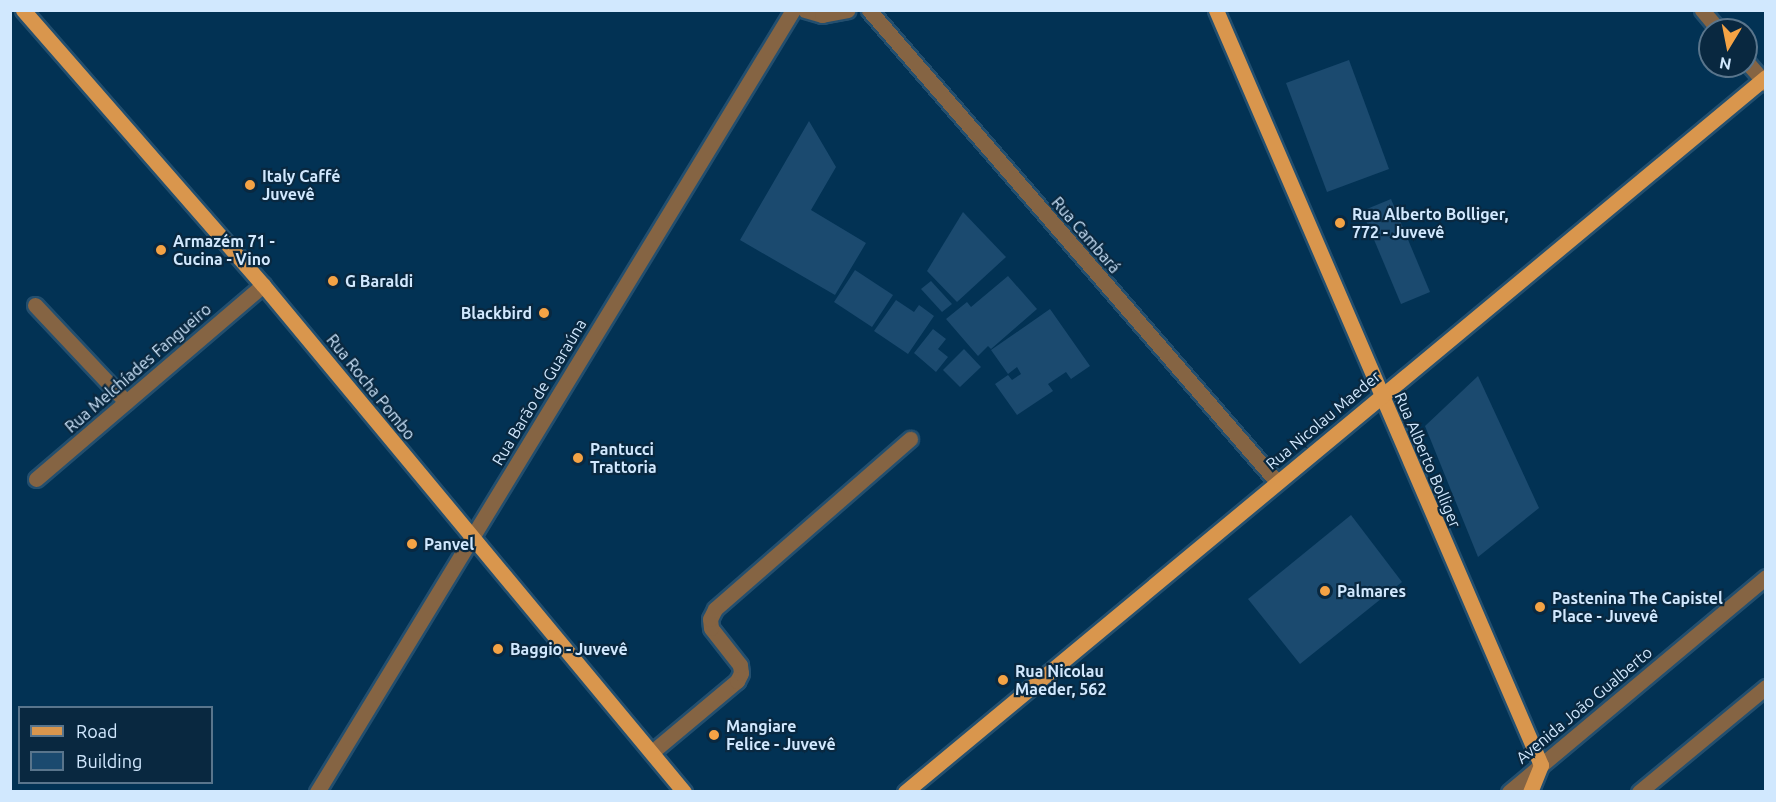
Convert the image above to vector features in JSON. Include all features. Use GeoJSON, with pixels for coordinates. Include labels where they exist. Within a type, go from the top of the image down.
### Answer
{"type":"FeatureCollection","features":[{"type":"Feature","properties":{"kind":"main road","name":"Rua Rocha Pombo"},"geometry":{"type":"LineString","coordinates":[[23,10],[263,285],[684,792]]}},
{"type":"Feature","properties":{"kind":"main road","name":"Rua Alberto Bolliger"},"geometry":{"type":"LineString","coordinates":[[1216,10],[1541,765]]}},
{"type":"Feature","properties":{"kind":"main road","name":"Rua Nicolau Maeder"},"geometry":{"type":"LineString","coordinates":[[905,792],[1380,395],[1764,80]]}},
{"type":"Feature","properties":{"kind":"main road"},"geometry":{"type":"LineString","coordinates":[[1530,792],[1541,765]]}},
{"type":"Feature","properties":{"kind":"street","name":"Rua Barão de Guaraúna"},"geometry":{"type":"LineString","coordinates":[[317,792],[793,10]]}},
{"type":"Feature","properties":{"kind":"street"},"geometry":{"type":"LineString","coordinates":[[805,10],[822,15],[836,15],[848,10]]}},
{"type":"Feature","properties":{"kind":"street","name":"Rua Cambará"},"geometry":{"type":"LineString","coordinates":[[869,10],[1277,482]]}},
{"type":"Feature","properties":{"kind":"street","name":"Rua Melchíades Fangueiro"},"geometry":{"type":"LineString","coordinates":[[36,479],[263,285]]}},
{"type":"Feature","properties":{"kind":"street"},"geometry":{"type":"LineString","coordinates":[[35,305],[126,402]]}},
{"type":"Feature","properties":{"kind":"street"},"geometry":{"type":"LineString","coordinates":[[652,752],[737,681],[741,673],[740,665],[711,628],[710,619],[715,609],[910,439]]}},
{"type":"Feature","properties":{"kind":"street","name":"Avenida João Gualberto"},"geometry":{"type":"LineString","coordinates":[[1509,792],[1766,577]]}},
{"type":"Feature","properties":{"kind":"street"},"geometry":{"type":"LineString","coordinates":[[1639,792],[1766,687]]}},
{"type":"Feature","properties":{"kind":"building"},"geometry":{"type":"Polygon","coordinates":[[[1349,60],[1389,169],[1327,192],[1286,83],[1349,60]]]}},
{"type":"Feature","properties":{"kind":"building"},"geometry":{"type":"Polygon","coordinates":[[[809,121],[836,167],[811,210],[866,243],[835,295],[740,240],[809,121]]]}},
{"type":"Feature","properties":{"kind":"building"},"geometry":{"type":"Polygon","coordinates":[[[1391,199],[1430,292],[1401,304],[1362,211],[1391,199]]]}},
{"type":"Feature","properties":{"kind":"building"},"geometry":{"type":"Polygon","coordinates":[[[963,212],[1006,257],[957,302],[927,271],[963,212]]]}},
{"type":"Feature","properties":{"kind":"building"},"geometry":{"type":"Polygon","coordinates":[[[855,270],[893,295],[872,327],[834,302],[855,270]]]}},
{"type":"Feature","properties":{"kind":"building"},"geometry":{"type":"Polygon","coordinates":[[[1008,276],[1037,309],[991,349],[988,346],[978,356],[946,319],[967,302],[971,307],[1008,276]]]}},
{"type":"Feature","properties":{"kind":"building"},"geometry":{"type":"Polygon","coordinates":[[[931,281],[952,304],[942,312],[921,289],[931,281]]]}},
{"type":"Feature","properties":{"kind":"building"},"geometry":{"type":"Polygon","coordinates":[[[896,300],[914,312],[919,305],[934,316],[908,354],[874,331],[896,300]]]}},
{"type":"Feature","properties":{"kind":"building"},"geometry":{"type":"Polygon","coordinates":[[[1050,309],[1090,366],[1071,379],[1066,372],[1048,384],[1053,391],[1017,415],[995,384],[1008,375],[1012,380],[1021,374],[1017,367],[1008,374],[991,350],[1050,309]]]}},
{"type":"Feature","properties":{"kind":"building"},"geometry":{"type":"Polygon","coordinates":[[[933,329],[946,339],[938,349],[948,357],[936,372],[914,353],[933,329]]]}},
{"type":"Feature","properties":{"kind":"building"},"geometry":{"type":"Polygon","coordinates":[[[964,349],[981,367],[960,387],[943,370],[964,349]]]}},
{"type":"Feature","properties":{"kind":"building"},"geometry":{"type":"Polygon","coordinates":[[[1478,376],[1539,508],[1478,557],[1425,426],[1478,376]]]}},
{"type":"Feature","properties":{"kind":"building","name":"Palmares"},"geometry":{"type":"Polygon","coordinates":[[[1351,515],[1402,582],[1300,664],[1248,599],[1351,515]]]}},
{"type":"Feature","properties":{"kind":"place","name":"Italy Caffé Juvevê"},"geometry":{"type":"Point","coordinates":[250,185]}},
{"type":"Feature","properties":{"kind":"place","name":"Rua Alberto Bolliger, 772 - Juvevê"},"geometry":{"type":"Point","coordinates":[1340,223]}},
{"type":"Feature","properties":{"kind":"place","name":"Armazém 71 - Cucina - Vino"},"geometry":{"type":"Point","coordinates":[161,250]}},
{"type":"Feature","properties":{"kind":"place","name":"G Baraldi"},"geometry":{"type":"Point","coordinates":[333,281]}},
{"type":"Feature","properties":{"kind":"place","name":"Blackbird"},"geometry":{"type":"Point","coordinates":[544,313]}},
{"type":"Feature","properties":{"kind":"place","name":"Pantucci Trattoria"},"geometry":{"type":"Point","coordinates":[578,458]}},
{"type":"Feature","properties":{"kind":"place","name":"Panvel"},"geometry":{"type":"Point","coordinates":[412,544]}},
{"type":"Feature","properties":{"kind":"place","name":"Palmares"},"geometry":{"type":"Point","coordinates":[1325,591]}},
{"type":"Feature","properties":{"kind":"place","name":"Pastenina The Capistel Place - Juvevê"},"geometry":{"type":"Point","coordinates":[1540,607]}},
{"type":"Feature","properties":{"kind":"place","name":"Baggio - Juvevê"},"geometry":{"type":"Point","coordinates":[498,649]}},
{"type":"Feature","properties":{"kind":"place","name":"Rua Nicolau Maeder, 562"},"geometry":{"type":"Point","coordinates":[1003,680]}},
{"type":"Feature","properties":{"kind":"place","name":"Mangiare Felice - Juvevê"},"geometry":{"type":"Point","coordinates":[714,735]}}]}
